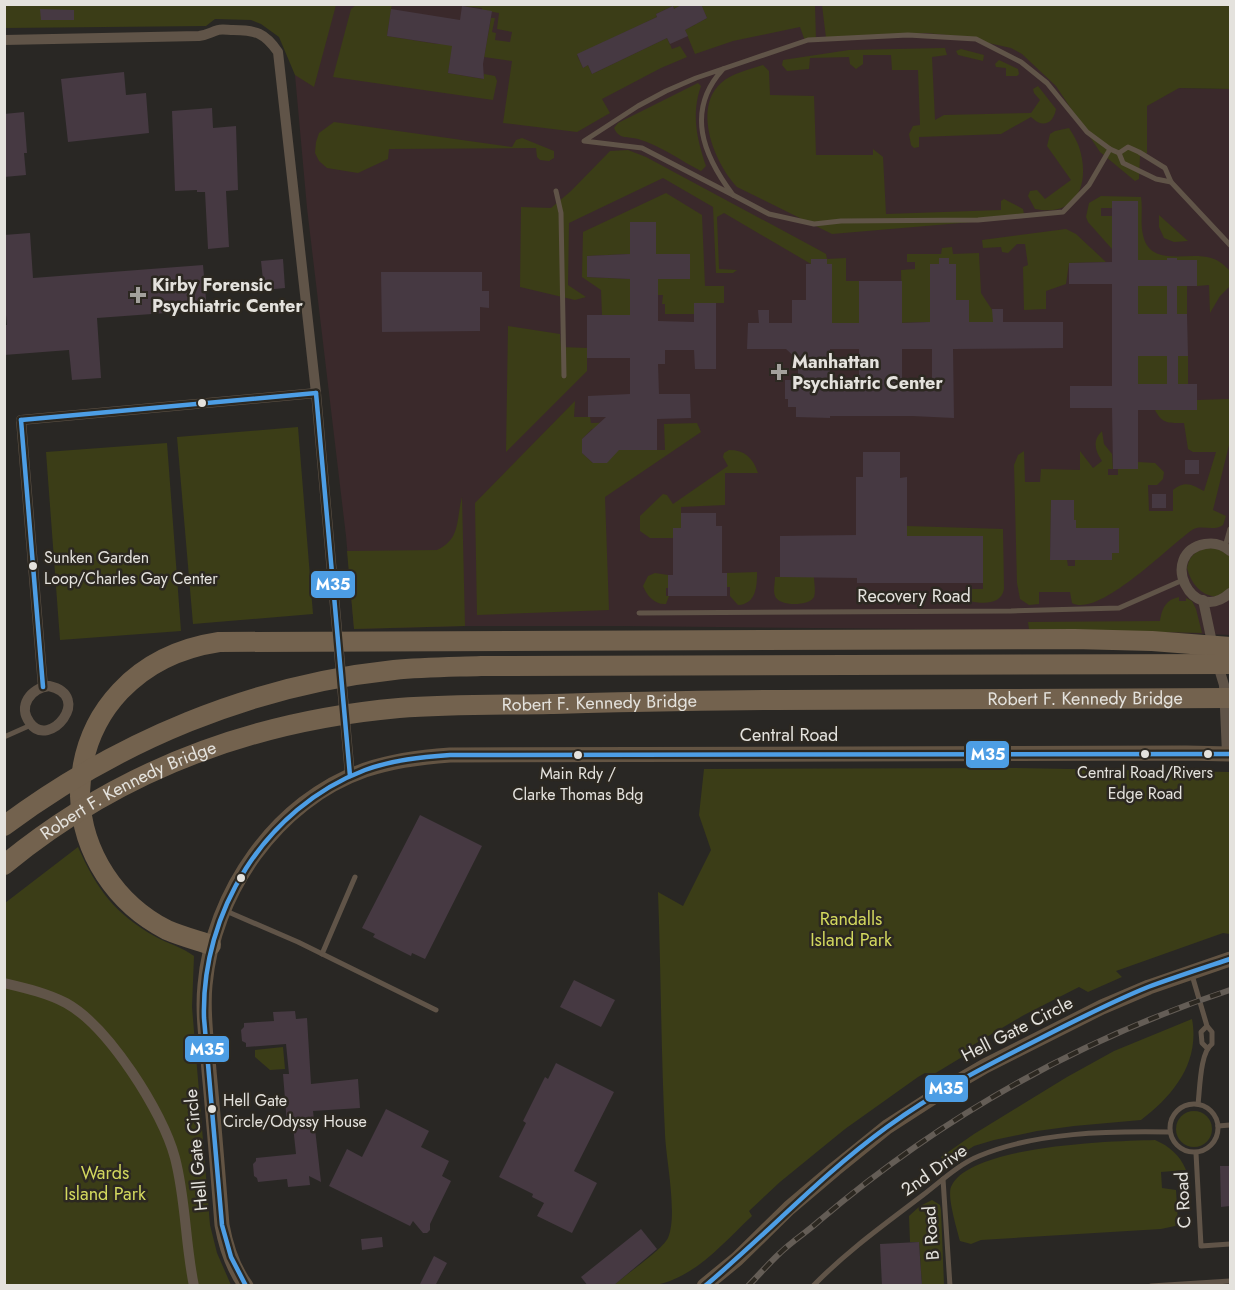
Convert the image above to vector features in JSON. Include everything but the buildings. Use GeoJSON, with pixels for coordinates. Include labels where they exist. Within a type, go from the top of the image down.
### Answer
{"type":"FeatureCollection","features":[{"type":"Feature","properties":{"kind":"highway"},"geometry":{"type":"LineString","coordinates":[[211,945],[177,934],[157,924],[136,909],[114,888],[99,866],[89,843],[80,793],[82,767],[94,730],[106,708],[141,672],[171,654],[194,647],[219,642],[1074,639],[1152,641],[1230,647]]}},
{"type":"Feature","properties":{"kind":"highway","name":"Robert F. Kennedy Bridge"},"geometry":{"type":"LineString","coordinates":[[4,826],[87,771],[120,752],[179,725],[258,697],[326,680],[374,672],[430,667],[481,666],[1230,662]]}},
{"type":"Feature","properties":{"kind":"highway","name":"Robert F. Kennedy Bridge"},"geometry":{"type":"LineString","coordinates":[[4,865],[58,824],[129,782],[169,763],[243,737],[355,713],[435,705],[1227,692]]}},
{"type":"Feature","properties":{"kind":"street"},"geometry":{"type":"LineString","coordinates":[[4,40],[199,36],[210,35],[218,30],[241,30],[254,31],[269,39],[278,52],[315,393],[350,776]]}},
{"type":"Feature","properties":{"kind":"street"},"geometry":{"type":"LineString","coordinates":[[43,687],[21,420],[315,393]]}},
{"type":"Feature","properties":{"kind":"street"},"geometry":{"type":"LineString","coordinates":[[1228,549],[1209,543],[1200,545],[1185,557],[1182,566],[1183,580],[1190,593],[1203,600],[1217,601],[1230,593]]}},
{"type":"Feature","properties":{"kind":"street"},"geometry":{"type":"LineString","coordinates":[[1203,600],[1212,645],[1227,692]]}},
{"type":"Feature","properties":{"kind":"street"},"geometry":{"type":"LineString","coordinates":[[1229,754],[1227,692],[1230,662]]}},
{"type":"Feature","properties":{"kind":"street"},"geometry":{"type":"LineString","coordinates":[[43,687],[55,687],[64,694],[68,712],[61,723],[44,730],[31,726],[25,712],[30,693],[43,687]]}},
{"type":"Feature","properties":{"kind":"street","name":"Central Road"},"geometry":{"type":"LineString","coordinates":[[350,776],[392,762],[450,755],[1229,754]]}},
{"type":"Feature","properties":{"kind":"street","name":"Hell Gate Circle"},"geometry":{"type":"LineString","coordinates":[[246,1286],[228,1252],[222,1226],[204,1007],[211,945],[224,910],[242,873],[267,838],[301,806],[350,776]]}},
{"type":"Feature","properties":{"kind":"street","name":"Hell Gate Circle"},"geometry":{"type":"LineString","coordinates":[[704,1286],[737,1259],[789,1208],[835,1168],[918,1107],[985,1066],[1052,1031],[1124,998],[1230,959]]}},
{"type":"Feature","properties":{"kind":"street"},"geometry":{"type":"LineString","coordinates":[[4,983],[49,995],[79,1012],[105,1038],[148,1096],[164,1124],[176,1158],[180,1177],[186,1246],[194,1286]]}},
{"type":"Feature","properties":{"kind":"lane"},"geometry":{"type":"LineString","coordinates":[[1110,149],[1089,185],[1063,212],[978,220],[842,221],[814,224],[769,214],[642,148],[584,141],[638,106],[689,81],[808,40],[908,35],[976,39],[1021,62],[1047,83],[1087,132],[1119,153],[1123,163],[1156,179],[1171,182]]}},
{"type":"Feature","properties":{"kind":"lane"},"geometry":{"type":"LineString","coordinates":[[723,69],[711,82],[703,98],[701,123],[709,155],[717,174],[733,195]]}},
{"type":"Feature","properties":{"kind":"lane"},"geometry":{"type":"LineString","coordinates":[[1119,153],[1128,147],[1165,168],[1171,182],[1230,245]]}},
{"type":"Feature","properties":{"kind":"lane"},"geometry":{"type":"LineString","coordinates":[[556,191],[561,213],[564,376]]}},
{"type":"Feature","properties":{"kind":"lane"},"geometry":{"type":"LineString","coordinates":[[1228,549],[1230,529]]}},
{"type":"Feature","properties":{"kind":"lane","name":"Recovery Road"},"geometry":{"type":"LineString","coordinates":[[639,613],[1011,611],[1119,608],[1183,580]]}},
{"type":"Feature","properties":{"kind":"lane"},"geometry":{"type":"LineString","coordinates":[[4,737],[31,726]]}},
{"type":"Feature","properties":{"kind":"lane"},"geometry":{"type":"LineString","coordinates":[[321,954],[355,877]]}},
{"type":"Feature","properties":{"kind":"lane"},"geometry":{"type":"LineString","coordinates":[[224,910],[436,1010]]}},
{"type":"Feature","properties":{"kind":"lane"},"geometry":{"type":"LineString","coordinates":[[1191,972],[1207,1026],[1212,1032],[1212,1044],[1207,1048],[1198,1104]]}},
{"type":"Feature","properties":{"kind":"lane"},"geometry":{"type":"LineString","coordinates":[[1198,1104],[1211,1111],[1218,1126],[1214,1143],[1208,1149],[1196,1153],[1183,1151],[1176,1146],[1169,1132],[1172,1117],[1176,1111],[1183,1106],[1198,1104]]}},
{"type":"Feature","properties":{"kind":"lane"},"geometry":{"type":"LineString","coordinates":[[1218,1126],[1230,1125]]}},
{"type":"Feature","properties":{"kind":"lane","name":"2nd Drive"},"geometry":{"type":"LineString","coordinates":[[813,1286],[849,1251],[943,1179],[976,1157],[997,1149],[1026,1143],[1123,1131],[1169,1132]]}},
{"type":"Feature","properties":{"kind":"lane","name":"C Road"},"geometry":{"type":"LineString","coordinates":[[1196,1153],[1201,1246],[1230,1244]]}},
{"type":"Feature","properties":{"kind":"lane","name":"B Road"},"geometry":{"type":"LineString","coordinates":[[943,1179],[950,1286]]}},
{"type":"Feature","properties":{"kind":"lane"},"geometry":{"type":"LineString","coordinates":[[1151,1286],[1230,1281]]}},
{"type":"Feature","properties":{"kind":"shaded area","name":"Manhattan Psychiatric Center"},"geometry":{"type":"Polygon","coordinates":[[[300,4],[927,5],[1179,88],[1230,89],[1230,635],[1126,631],[622,626],[354,629],[346,536],[287,16],[300,4]]]}},
{"type":"Feature","properties":{"kind":"green space"},"geometry":{"type":"Polygon","coordinates":[[[392,4],[387,36],[437,44],[453,44],[448,73],[483,79],[484,74],[495,76],[497,81],[493,100],[333,77],[351,9],[356,5],[392,4]]]}},
{"type":"Feature","properties":{"kind":"green space"},"geometry":{"type":"Polygon","coordinates":[[[462,4],[683,5],[674,9],[673,6],[656,14],[657,17],[577,55],[583,68],[588,65],[592,74],[667,38],[672,49],[680,46],[687,57],[602,99],[610,113],[577,132],[503,123],[512,61],[484,57],[491,18],[495,18],[492,32],[496,33],[495,40],[510,42],[512,32],[497,29],[499,13],[462,6],[462,4]]]}},
{"type":"Feature","properties":{"kind":"green space"},"geometry":{"type":"Polygon","coordinates":[[[4,5],[336,5],[314,87],[295,75],[279,37],[251,20],[215,19],[206,26],[5,28],[4,5]]]}},
{"type":"Feature","properties":{"kind":"green space"},"geometry":{"type":"Polygon","coordinates":[[[701,5],[815,5],[816,40],[805,41],[800,27],[733,41],[695,54],[685,30],[707,18],[701,5]]]}},
{"type":"Feature","properties":{"kind":"green space"},"geometry":{"type":"Polygon","coordinates":[[[822,5],[1230,5],[1230,89],[1179,88],[1147,106],[1147,153],[1140,156],[1139,179],[1135,181],[1100,152],[1056,86],[1022,54],[1011,48],[957,36],[926,33],[826,38],[822,5]]]}},
{"type":"Feature","properties":{"kind":"green space"},"geometry":{"type":"Polygon","coordinates":[[[945,48],[947,55],[932,57],[935,120],[944,115],[1031,113],[1040,100],[1033,89],[1038,86],[1056,109],[1052,119],[1043,124],[1031,117],[1001,134],[919,137],[919,147],[914,148],[911,145],[909,134],[913,126],[920,125],[918,70],[892,70],[891,55],[863,55],[863,64],[856,69],[850,64],[849,57],[810,58],[809,69],[787,71],[782,65],[783,60],[849,50],[945,48]]]}},
{"type":"Feature","properties":{"kind":"green space"},"geometry":{"type":"Polygon","coordinates":[[[961,49],[984,55],[983,61],[958,55],[956,51],[961,49]]]}},
{"type":"Feature","properties":{"kind":"green space"},"geometry":{"type":"Polygon","coordinates":[[[999,60],[1018,69],[1019,74],[1006,76],[1006,68],[996,67],[995,64],[999,60]]]}},
{"type":"Feature","properties":{"kind":"green space"},"geometry":{"type":"Polygon","coordinates":[[[763,65],[769,71],[770,95],[814,96],[816,155],[873,155],[873,149],[883,157],[886,214],[1001,210],[1001,201],[1004,199],[1023,209],[1024,214],[984,221],[832,234],[737,187],[721,165],[715,151],[710,136],[708,107],[712,94],[721,83],[740,72],[763,65]]]}},
{"type":"Feature","properties":{"kind":"green space"},"geometry":{"type":"Polygon","coordinates":[[[698,83],[701,86],[696,107],[696,126],[706,166],[701,171],[654,145],[621,136],[616,132],[614,128],[618,123],[698,83]]]}},
{"type":"Feature","properties":{"kind":"green space"},"geometry":{"type":"Polygon","coordinates":[[[334,122],[512,147],[516,140],[522,138],[554,151],[554,158],[549,161],[540,160],[537,157],[536,148],[389,149],[388,159],[358,173],[327,168],[319,161],[315,153],[316,142],[319,133],[334,122]]]}},
{"type":"Feature","properties":{"kind":"green space"},"geometry":{"type":"Polygon","coordinates":[[[1069,128],[1078,143],[1081,154],[1083,178],[1080,188],[1076,197],[1060,209],[1035,209],[1028,196],[1030,191],[1037,190],[1045,199],[1071,180],[1047,146],[1050,134],[1069,128]]]}},
{"type":"Feature","properties":{"kind":"green space"},"geometry":{"type":"Polygon","coordinates":[[[628,150],[646,157],[819,250],[826,254],[827,259],[812,259],[811,264],[724,213],[717,217],[719,269],[737,270],[733,273],[716,273],[713,207],[663,178],[569,223],[568,285],[586,297],[575,300],[520,287],[521,207],[551,208],[610,151],[628,150]]]}},
{"type":"Feature","properties":{"kind":"green space"},"geometry":{"type":"Polygon","coordinates":[[[666,193],[702,215],[705,286],[724,286],[724,303],[695,303],[694,314],[665,314],[665,304],[662,304],[663,295],[658,295],[658,279],[690,254],[656,254],[656,222],[630,223],[630,254],[587,256],[587,277],[630,279],[630,321],[602,315],[601,290],[582,277],[583,232],[666,193]]]}},
{"type":"Feature","properties":{"kind":"green space"},"geometry":{"type":"Polygon","coordinates":[[[1101,196],[1141,197],[1143,235],[1153,252],[1171,256],[1211,258],[1219,261],[1230,271],[1230,286],[1220,296],[1210,313],[1209,285],[1197,286],[1138,260],[1137,201],[1112,201],[1112,208],[1101,208],[1101,216],[1112,216],[1112,249],[1086,217],[1089,203],[1101,196]]]}},
{"type":"Feature","properties":{"kind":"green space"},"geometry":{"type":"Polygon","coordinates":[[[1159,215],[1188,241],[1174,242],[1164,238],[1159,227],[1159,215]]]}},
{"type":"Feature","properties":{"kind":"green space"},"geometry":{"type":"Polygon","coordinates":[[[1066,229],[1076,234],[1106,262],[1069,263],[1066,284],[1046,291],[1046,309],[1024,310],[1023,267],[1028,265],[1025,244],[1017,244],[1008,253],[1002,252],[1001,247],[983,248],[982,240],[1066,229]]]}},
{"type":"Feature","properties":{"kind":"green space"},"geometry":{"type":"Polygon","coordinates":[[[952,247],[953,254],[979,253],[981,293],[1000,322],[956,322],[969,312],[969,300],[956,300],[956,264],[949,264],[949,258],[939,258],[939,264],[930,264],[930,322],[896,323],[902,313],[901,270],[915,269],[915,262],[907,262],[907,254],[941,254],[942,248],[952,247]]]}},
{"type":"Feature","properties":{"kind":"green space"},"geometry":{"type":"Polygon","coordinates":[[[846,258],[846,281],[859,281],[865,323],[832,323],[832,264],[827,264],[827,259],[846,258]]]}},
{"type":"Feature","properties":{"kind":"green space"},"geometry":{"type":"Polygon","coordinates":[[[1138,286],[1167,286],[1167,295],[1177,286],[1187,286],[1187,314],[1156,314],[1138,320],[1138,286]]]}},
{"type":"Feature","properties":{"kind":"green space"},"geometry":{"type":"Polygon","coordinates":[[[508,326],[560,334],[561,347],[587,348],[587,371],[506,452],[508,326]]]}},
{"type":"Feature","properties":{"kind":"green space"},"geometry":{"type":"Polygon","coordinates":[[[1138,356],[1188,356],[1188,384],[1178,384],[1177,375],[1167,375],[1167,384],[1138,384],[1138,356]]]}},
{"type":"Feature","properties":{"kind":"green space"},"geometry":{"type":"Polygon","coordinates":[[[1230,399],[1230,441],[1213,510],[1226,516],[1223,525],[1216,528],[1192,530],[1134,578],[1099,600],[1084,605],[1072,603],[1070,592],[1039,592],[1039,604],[1029,605],[1020,599],[1017,583],[1014,465],[1018,455],[1024,451],[1025,482],[1040,482],[1041,469],[1080,470],[1080,451],[1093,468],[1102,461],[1096,442],[1102,431],[1104,444],[1112,454],[1113,469],[1108,469],[1108,475],[1118,475],[1118,469],[1138,469],[1138,462],[1155,463],[1164,472],[1163,479],[1157,485],[1148,485],[1149,511],[1173,511],[1173,490],[1182,485],[1189,485],[1204,491],[1216,452],[1193,452],[1188,449],[1184,423],[1166,422],[1155,410],[1197,400],[1230,399]],[[1051,500],[1050,560],[1067,560],[1068,566],[1075,566],[1075,560],[1111,560],[1112,553],[1119,552],[1119,528],[1076,528],[1073,500],[1051,500]]]}},
{"type":"Feature","properties":{"kind":"green space"},"geometry":{"type":"Polygon","coordinates":[[[575,401],[574,417],[590,417],[591,423],[624,422],[629,450],[665,450],[664,424],[697,423],[701,432],[605,497],[609,610],[477,615],[475,503],[575,401]],[[592,429],[582,439],[582,453],[593,463],[607,463],[606,429],[592,429]]]}},
{"type":"Feature","properties":{"kind":"green space"},"geometry":{"type":"Polygon","coordinates":[[[298,427],[313,614],[193,624],[177,437],[298,427]]]}},
{"type":"Feature","properties":{"kind":"green space"},"geometry":{"type":"Polygon","coordinates":[[[167,443],[181,631],[60,640],[46,452],[167,443]]]}},
{"type":"Feature","properties":{"kind":"green space"},"geometry":{"type":"Polygon","coordinates":[[[729,450],[740,451],[748,456],[758,473],[725,473],[725,505],[681,507],[681,528],[673,538],[650,538],[640,531],[640,516],[663,494],[667,495],[673,504],[728,466],[723,457],[724,453],[729,450]]]}},
{"type":"Feature","properties":{"kind":"green space"},"geometry":{"type":"Polygon","coordinates":[[[462,497],[465,626],[354,629],[347,551],[437,550],[445,546],[454,534],[462,497]]]}},
{"type":"Feature","properties":{"kind":"green space"},"geometry":{"type":"Polygon","coordinates":[[[907,526],[1003,529],[1004,589],[1002,594],[991,602],[969,601],[966,589],[983,589],[983,536],[907,536],[907,526]]]}},
{"type":"Feature","properties":{"kind":"green space"},"geometry":{"type":"Polygon","coordinates":[[[1217,548],[1229,556],[1230,588],[1216,597],[1197,588],[1187,568],[1194,554],[1206,549],[1217,548]]]}},
{"type":"Feature","properties":{"kind":"green space"},"geometry":{"type":"Polygon","coordinates":[[[757,572],[756,589],[752,598],[749,602],[738,605],[730,596],[730,587],[727,587],[727,573],[757,572]]]}},
{"type":"Feature","properties":{"kind":"green space"},"geometry":{"type":"Polygon","coordinates":[[[655,573],[668,575],[666,596],[669,596],[666,604],[652,599],[643,586],[648,576],[655,573]]]}},
{"type":"Feature","properties":{"kind":"green space"},"geometry":{"type":"Polygon","coordinates":[[[775,577],[814,577],[814,597],[801,604],[788,604],[778,600],[774,589],[775,577]]]}},
{"type":"Feature","properties":{"kind":"green space"},"geometry":{"type":"Polygon","coordinates":[[[1179,597],[1179,601],[1186,601],[1186,598],[1192,601],[1202,633],[1029,629],[1028,622],[1160,621],[1165,606],[1170,600],[1179,597]]]}},
{"type":"Feature","properties":{"kind":"green space","name":"Randalls Island Park"},"geometry":{"type":"Polygon","coordinates":[[[1016,768],[1230,772],[1230,934],[1223,933],[1116,971],[1122,977],[1088,992],[1079,987],[1024,1015],[968,1048],[972,1051],[934,1074],[925,1073],[918,1077],[845,1129],[780,1182],[749,1211],[752,1216],[696,1267],[670,1281],[655,1285],[613,1286],[659,1249],[668,1238],[671,1228],[672,1202],[664,1104],[658,892],[683,906],[711,850],[699,815],[704,769],[1016,768]]]}},
{"type":"Feature","properties":{"kind":"green space","name":"Wards Island Park"},"geometry":{"type":"Polygon","coordinates":[[[78,847],[92,876],[118,910],[156,937],[194,956],[192,1007],[210,1225],[217,1253],[231,1285],[5,1286],[5,903],[78,847]]]}},
{"type":"Feature","properties":{"kind":"green space"},"geometry":{"type":"Polygon","coordinates":[[[1192,1019],[1192,1049],[1182,1076],[1164,1100],[1141,1120],[1037,1131],[974,1146],[946,1164],[941,1157],[1067,1077],[1114,1051],[1192,1019]]]}},
{"type":"Feature","properties":{"kind":"green space"},"geometry":{"type":"Polygon","coordinates":[[[283,1047],[285,1069],[270,1070],[255,1057],[255,1050],[283,1047]]]}},
{"type":"Feature","properties":{"kind":"green space"},"geometry":{"type":"Polygon","coordinates":[[[1194,1111],[1207,1116],[1212,1129],[1207,1142],[1194,1147],[1181,1142],[1176,1129],[1181,1116],[1194,1111]]]}},
{"type":"Feature","properties":{"kind":"green space"},"geometry":{"type":"Polygon","coordinates":[[[1155,1140],[1174,1152],[1186,1170],[1161,1172],[1162,1188],[1176,1190],[1178,1223],[1175,1226],[1161,1229],[981,1240],[971,1244],[960,1241],[950,1198],[951,1187],[963,1173],[984,1162],[1044,1148],[1155,1140]]]}},
{"type":"Feature","properties":{"kind":"green space"},"geometry":{"type":"Polygon","coordinates":[[[932,1200],[940,1205],[941,1210],[944,1285],[922,1285],[919,1242],[910,1242],[909,1216],[920,1206],[932,1200]]]}},
{"type":"Feature","properties":{"kind":"railway"},"geometry":{"type":"LineString","coordinates":[[748,1286],[785,1249],[865,1183],[963,1115],[1065,1058],[1174,1010],[1230,990]]}},
{"type":"Feature","properties":{"kind":"transit line","name":"M35"},"geometry":{"type":"LineString","coordinates":[[316,393],[350,776]]}},
{"type":"Feature","properties":{"kind":"transit line","name":"M35"},"geometry":{"type":"LineString","coordinates":[[21,420],[316,393]]}},
{"type":"Feature","properties":{"kind":"transit line","name":"M35"},"geometry":{"type":"LineString","coordinates":[[21,420],[43,687]]}},
{"type":"Feature","properties":{"kind":"transit line","name":"M35"},"geometry":{"type":"LineString","coordinates":[[246,1286],[231,1257],[222,1225],[204,1018],[206,978],[214,940],[227,903],[246,868],[269,837],[297,810],[329,787],[365,770],[386,764],[450,755],[1230,754]]}},
{"type":"Feature","properties":{"kind":"transit line","name":"M35"},"geometry":{"type":"LineString","coordinates":[[705,1286],[839,1165],[887,1127],[924,1102],[982,1069],[1107,1005],[1148,987],[1230,959]]}},
{"type":"Feature","properties":{"kind":"place","name":"Kirby Forensic Psychiatric Center"},"geometry":{"type":"Point","coordinates":[138,295]}},
{"type":"Feature","properties":{"kind":"place","name":"Manhattan Psychiatric Center"},"geometry":{"type":"Point","coordinates":[779,372]}},
{"type":"Feature","properties":{"kind":"place","name":"Sunken Garden Loop/Charles Gay Center"},"geometry":{"type":"Point","coordinates":[33,566]}},
{"type":"Feature","properties":{"kind":"place","name":"Central Road/Rivers Edge Road"},"geometry":{"type":"Point","coordinates":[1145,754]}},
{"type":"Feature","properties":{"kind":"place","name":"Main Rdy / Clarke Thomas Bdg"},"geometry":{"type":"Point","coordinates":[578,755]}},
{"type":"Feature","properties":{"kind":"place","name":"Hell Gate Circle/Odyssy House"},"geometry":{"type":"Point","coordinates":[212,1109]}}]}
